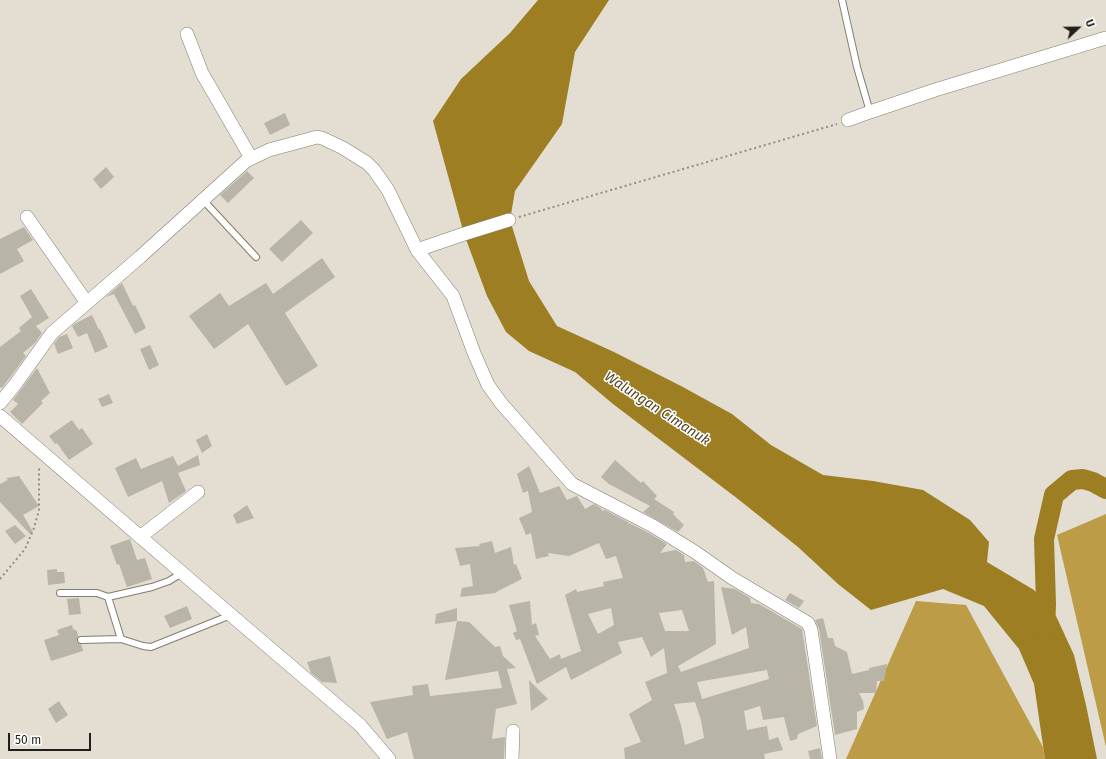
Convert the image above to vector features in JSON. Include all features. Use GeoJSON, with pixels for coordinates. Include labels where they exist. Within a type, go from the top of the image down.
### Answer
{"type":"FeatureCollection","features":[{"type":"Feature","properties":{"kind":"street"},"geometry":{"type":"LineString","coordinates":[[187,34],[202,72],[251,158]]}},
{"type":"Feature","properties":{"kind":"street"},"geometry":{"type":"LineString","coordinates":[[848,120],[935,90],[1106,38]]}},
{"type":"Feature","properties":{"kind":"street"},"geometry":{"type":"LineString","coordinates":[[0,403],[52,333],[251,158],[281,145],[317,137],[343,148],[367,163],[381,179],[388,190],[417,250],[453,296],[488,385],[501,403],[572,484],[653,526],[732,578],[808,623],[811,630],[830,759]]}},
{"type":"Feature","properties":{"kind":"street"},"geometry":{"type":"LineString","coordinates":[[26,217],[87,303]]}},
{"type":"Feature","properties":{"kind":"street"},"geometry":{"type":"LineString","coordinates":[[417,250],[510,220]]}},
{"type":"Feature","properties":{"kind":"street"},"geometry":{"type":"LineString","coordinates":[[0,416],[41,453],[360,725],[389,759]]}},
{"type":"Feature","properties":{"kind":"street"},"geometry":{"type":"LineString","coordinates":[[140,537],[198,492]]}},
{"type":"Feature","properties":{"kind":"street"},"geometry":{"type":"LineString","coordinates":[[512,759],[513,731]]}},
{"type":"Feature","properties":{"kind":"lane"},"geometry":{"type":"LineString","coordinates":[[842,0],[857,68],[870,112]]}},
{"type":"Feature","properties":{"kind":"lane"},"geometry":{"type":"LineString","coordinates":[[203,200],[256,257]]}},
{"type":"Feature","properties":{"kind":"lane"},"geometry":{"type":"LineString","coordinates":[[60,593],[97,593],[108,597],[152,587],[170,581],[180,572]]}},
{"type":"Feature","properties":{"kind":"lane"},"geometry":{"type":"LineString","coordinates":[[108,597],[121,639]]}},
{"type":"Feature","properties":{"kind":"lane"},"geometry":{"type":"LineString","coordinates":[[81,640],[121,639],[150,647],[231,615]]}},
{"type":"Feature","properties":{"kind":"path"},"geometry":{"type":"LineString","coordinates":[[510,220],[848,120]]}},
{"type":"Feature","properties":{"kind":"path"},"geometry":{"type":"LineString","coordinates":[[0,579],[25,549],[34,528],[39,510],[39,468],[41,453]]}},
{"type":"Feature","properties":{"kind":"shaded area"},"geometry":{"type":"Polygon","coordinates":[[[1106,514],[1106,747],[1057,535],[1106,514]]]}},
{"type":"Feature","properties":{"kind":"shaded area"},"geometry":{"type":"Polygon","coordinates":[[[916,601],[966,605],[1043,747],[1045,759],[846,759],[916,601]]]}},
{"type":"Feature","properties":{"kind":"water","name":"Walungan Cimanuk"},"geometry":{"type":"Polygon","coordinates":[[[538,0],[609,0],[575,52],[562,124],[515,191],[510,220],[529,281],[557,326],[614,352],[732,414],[771,445],[823,475],[873,481],[923,490],[970,520],[989,542],[987,562],[1034,590],[1056,616],[1074,655],[1097,759],[1045,759],[1034,684],[1019,649],[984,606],[943,589],[871,610],[838,584],[798,547],[738,499],[613,404],[575,372],[529,351],[506,332],[487,296],[464,234],[433,121],[461,79],[510,33],[538,0]]]}},
{"type":"Feature","properties":{"kind":"building"},"geometry":{"type":"Polygon","coordinates":[[[285,113],[290,125],[270,135],[264,123],[285,113]]]}},
{"type":"Feature","properties":{"kind":"building"},"geometry":{"type":"Polygon","coordinates":[[[106,167],[114,177],[101,189],[93,179],[106,167]]]}},
{"type":"Feature","properties":{"kind":"building"},"geometry":{"type":"Polygon","coordinates":[[[247,171],[254,178],[228,203],[220,195],[247,171]]]}},
{"type":"Feature","properties":{"kind":"building"},"geometry":{"type":"Polygon","coordinates":[[[301,220],[313,233],[282,262],[269,249],[301,220]]]}},
{"type":"Feature","properties":{"kind":"building"},"geometry":{"type":"Polygon","coordinates":[[[24,227],[33,240],[17,249],[24,261],[0,274],[0,239],[24,227]]]}},
{"type":"Feature","properties":{"kind":"building"},"geometry":{"type":"Polygon","coordinates":[[[322,258],[335,277],[285,313],[318,366],[286,386],[248,324],[214,349],[189,316],[220,293],[229,306],[266,283],[273,294],[322,258]]]}},
{"type":"Feature","properties":{"kind":"building"},"geometry":{"type":"Polygon","coordinates":[[[122,283],[146,328],[135,334],[114,294],[106,297],[122,283]]]}},
{"type":"Feature","properties":{"kind":"building"},"geometry":{"type":"Polygon","coordinates":[[[31,289],[49,318],[36,326],[42,333],[35,343],[23,353],[26,356],[2,388],[0,387],[0,347],[21,331],[19,328],[32,317],[20,296],[31,289]]]}},
{"type":"Feature","properties":{"kind":"building"},"geometry":{"type":"Polygon","coordinates":[[[92,315],[108,347],[95,353],[87,333],[78,337],[72,326],[92,315]]]}},
{"type":"Feature","properties":{"kind":"building"},"geometry":{"type":"Polygon","coordinates":[[[67,334],[73,348],[58,354],[54,344],[59,337],[67,334]]]}},
{"type":"Feature","properties":{"kind":"building"},"geometry":{"type":"Polygon","coordinates":[[[150,345],[159,365],[149,370],[140,349],[150,345]]]}},
{"type":"Feature","properties":{"kind":"building"},"geometry":{"type":"Polygon","coordinates":[[[37,368],[50,393],[41,401],[43,403],[22,424],[10,412],[18,404],[13,400],[37,368]]]}},
{"type":"Feature","properties":{"kind":"building"},"geometry":{"type":"Polygon","coordinates":[[[109,394],[113,403],[102,407],[98,399],[109,394]]]}},
{"type":"Feature","properties":{"kind":"building"},"geometry":{"type":"Polygon","coordinates":[[[72,420],[79,430],[82,428],[93,444],[69,460],[57,443],[55,444],[49,436],[72,420]]]}},
{"type":"Feature","properties":{"kind":"building"},"geometry":{"type":"Polygon","coordinates":[[[207,434],[212,446],[202,453],[196,440],[207,434]]]}},
{"type":"Feature","properties":{"kind":"building"},"geometry":{"type":"Polygon","coordinates":[[[198,455],[200,465],[178,473],[186,491],[169,503],[162,481],[128,497],[115,468],[136,458],[141,469],[173,456],[178,466],[198,455]]]}},
{"type":"Feature","properties":{"kind":"building"},"geometry":{"type":"Polygon","coordinates":[[[615,460],[641,483],[643,481],[657,496],[654,499],[674,512],[673,514],[684,525],[678,532],[643,512],[650,506],[609,484],[601,477],[615,460]]]}},
{"type":"Feature","properties":{"kind":"building"},"geometry":{"type":"Polygon","coordinates":[[[529,466],[540,493],[559,486],[567,500],[577,496],[585,509],[594,504],[601,508],[602,511],[605,510],[628,522],[628,524],[629,523],[649,533],[667,544],[660,553],[676,550],[684,555],[685,562],[694,561],[703,568],[708,582],[714,581],[716,644],[678,666],[681,672],[749,648],[746,627],[732,635],[721,587],[735,589],[750,598],[751,603],[759,604],[802,629],[817,726],[798,734],[797,739],[790,741],[784,717],[763,720],[760,706],[744,711],[747,730],[767,726],[769,740],[778,737],[783,750],[764,754],[765,759],[625,759],[624,748],[641,742],[629,714],[652,700],[645,682],[667,673],[664,648],[651,657],[642,637],[618,642],[622,653],[571,680],[566,667],[537,684],[520,639],[516,640],[513,633],[517,631],[509,605],[530,601],[532,625],[536,623],[539,635],[535,636],[550,659],[560,654],[561,659],[581,651],[565,595],[576,589],[577,592],[604,586],[603,582],[623,578],[616,556],[606,559],[599,543],[569,556],[548,553],[549,556],[536,559],[531,533],[526,535],[519,518],[532,512],[528,491],[523,493],[517,474],[529,466]],[[611,608],[588,614],[598,634],[614,625],[611,608]],[[682,610],[659,613],[665,631],[689,631],[682,610]],[[767,670],[697,682],[702,699],[769,679],[767,670]],[[695,702],[674,704],[681,725],[685,745],[704,738],[701,720],[695,702]]]}},
{"type":"Feature","properties":{"kind":"building"},"geometry":{"type":"Polygon","coordinates":[[[19,476],[39,506],[23,515],[33,532],[30,534],[0,502],[0,484],[8,480],[6,478],[19,476]]]}},
{"type":"Feature","properties":{"kind":"building"},"geometry":{"type":"Polygon","coordinates":[[[247,505],[254,518],[237,524],[233,515],[247,505]]]}},
{"type":"Feature","properties":{"kind":"building"},"geometry":{"type":"Polygon","coordinates":[[[15,525],[26,536],[15,544],[5,531],[15,525]]]}},
{"type":"Feature","properties":{"kind":"building"},"geometry":{"type":"Polygon","coordinates":[[[130,539],[137,560],[145,558],[152,579],[127,587],[119,564],[117,565],[110,546],[130,539]]]}},
{"type":"Feature","properties":{"kind":"building"},"geometry":{"type":"Polygon","coordinates":[[[492,541],[495,553],[511,547],[514,565],[516,564],[522,579],[496,593],[460,597],[462,588],[473,586],[470,564],[460,566],[455,548],[480,546],[479,544],[492,541]]]}},
{"type":"Feature","properties":{"kind":"building"},"geometry":{"type":"Polygon","coordinates":[[[57,569],[57,572],[64,572],[65,583],[48,585],[47,570],[57,569]]]}},
{"type":"Feature","properties":{"kind":"building"},"geometry":{"type":"Polygon","coordinates":[[[790,593],[804,601],[799,608],[785,600],[790,593]]]}},
{"type":"Feature","properties":{"kind":"building"},"geometry":{"type":"Polygon","coordinates":[[[79,598],[81,614],[69,615],[67,599],[79,598]]]}},
{"type":"Feature","properties":{"kind":"building"},"geometry":{"type":"Polygon","coordinates":[[[187,606],[192,619],[170,628],[164,616],[187,606]]]}},
{"type":"Feature","properties":{"kind":"building"},"geometry":{"type":"Polygon","coordinates":[[[457,608],[457,621],[435,624],[436,614],[457,608]]]}},
{"type":"Feature","properties":{"kind":"building"},"geometry":{"type":"Polygon","coordinates":[[[823,618],[828,638],[833,638],[835,646],[847,652],[852,674],[887,664],[884,681],[877,681],[876,693],[859,693],[863,701],[864,709],[857,712],[857,729],[835,735],[819,629],[815,620],[823,618]]]}},
{"type":"Feature","properties":{"kind":"building"},"geometry":{"type":"Polygon","coordinates":[[[457,621],[469,622],[495,647],[500,646],[503,656],[516,668],[507,669],[517,704],[496,709],[492,739],[505,737],[504,759],[414,759],[407,732],[387,739],[370,702],[413,695],[412,686],[428,684],[430,696],[502,688],[498,671],[445,680],[457,621]]]}},
{"type":"Feature","properties":{"kind":"building"},"geometry":{"type":"Polygon","coordinates":[[[72,625],[73,629],[77,631],[77,642],[81,644],[83,651],[51,661],[44,640],[59,635],[57,630],[72,625]]]}},
{"type":"Feature","properties":{"kind":"building"},"geometry":{"type":"Polygon","coordinates":[[[330,656],[337,683],[322,682],[311,673],[307,662],[330,656]]]}},
{"type":"Feature","properties":{"kind":"building"},"geometry":{"type":"Polygon","coordinates":[[[529,680],[548,699],[531,711],[530,696],[529,680]]]}},
{"type":"Feature","properties":{"kind":"building"},"geometry":{"type":"Polygon","coordinates":[[[59,701],[68,715],[56,723],[48,709],[59,701]]]}},
{"type":"Feature","properties":{"kind":"building"},"geometry":{"type":"Polygon","coordinates":[[[820,748],[822,759],[810,759],[808,751],[820,748]]]}},
{"type":"Feature","properties":{"kind":"waterway"},"geometry":{"type":"LineString","coordinates":[[1045,632],[1046,604],[1044,539],[1054,495],[1072,480],[1083,479],[1093,482],[1106,489]]}}]}
